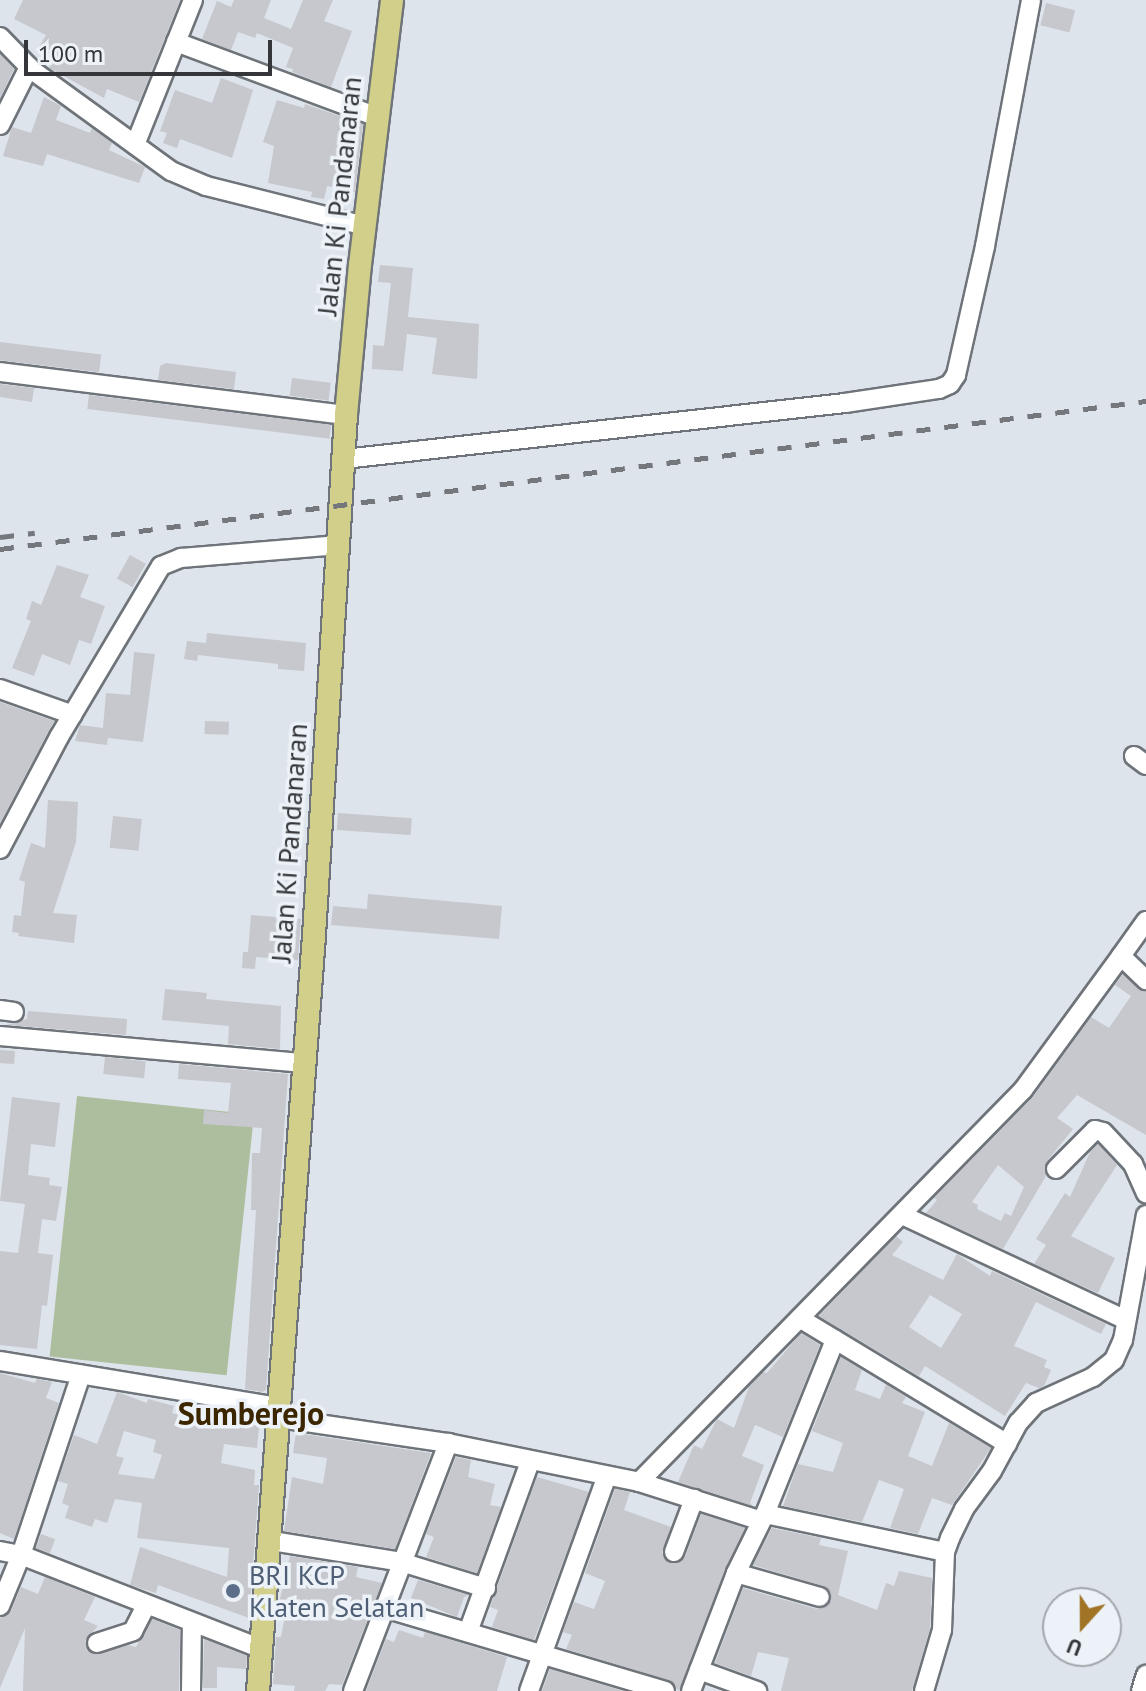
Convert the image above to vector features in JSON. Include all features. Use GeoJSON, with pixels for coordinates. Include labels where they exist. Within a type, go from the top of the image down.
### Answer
{"type":"FeatureCollection","features":[{"type":"Feature","properties":{"kind":"main road","name":"Jalan Ki Pandanaran"},"geometry":{"type":"LineString","coordinates":[[258,1691],[272,1541],[278,1412],[346,415],[392,0]]}},
{"type":"Feature","properties":{"kind":"street"},"geometry":{"type":"LineString","coordinates":[[135,145],[193,0]]}},
{"type":"Feature","properties":{"kind":"street"},"geometry":{"type":"LineString","coordinates":[[344,459],[845,403],[939,389],[950,384],[956,375],[985,246],[1031,0]]}},
{"type":"Feature","properties":{"kind":"street"},"geometry":{"type":"LineString","coordinates":[[0,37],[29,67],[171,171],[206,186],[365,226]]}},
{"type":"Feature","properties":{"kind":"street"},"geometry":{"type":"LineString","coordinates":[[176,42],[378,117]]}},
{"type":"Feature","properties":{"kind":"street"},"geometry":{"type":"LineString","coordinates":[[0,125],[5,100],[29,67]]}},
{"type":"Feature","properties":{"kind":"street"},"geometry":{"type":"LineString","coordinates":[[0,372],[346,415]]}},
{"type":"Feature","properties":{"kind":"street"},"geometry":{"type":"LineString","coordinates":[[0,849],[156,570],[167,561],[339,545]]}},
{"type":"Feature","properties":{"kind":"street"},"geometry":{"type":"LineString","coordinates":[[0,689],[73,715]]}},
{"type":"Feature","properties":{"kind":"street"},"geometry":{"type":"LineString","coordinates":[[639,1482],[1023,1090],[1146,921]]}},
{"type":"Feature","properties":{"kind":"street"},"geometry":{"type":"LineString","coordinates":[[1121,956],[1146,980]]}},
{"type":"Feature","properties":{"kind":"street"},"geometry":{"type":"LineString","coordinates":[[0,1036],[304,1063]]}},
{"type":"Feature","properties":{"kind":"street"},"geometry":{"type":"LineString","coordinates":[[1056,1169],[1095,1130],[1103,1132],[1133,1164],[1146,1193]]}},
{"type":"Feature","properties":{"kind":"street"},"geometry":{"type":"LineString","coordinates":[[902,1215],[1126,1320]]}},
{"type":"Feature","properties":{"kind":"street"},"geometry":{"type":"LineString","coordinates":[[924,1691],[942,1630],[945,1552],[964,1509],[1036,1403],[1093,1377],[1114,1360],[1123,1340],[1146,1215]]}},
{"type":"Feature","properties":{"kind":"street"},"geometry":{"type":"LineString","coordinates":[[801,1319],[1007,1444]]}},
{"type":"Feature","properties":{"kind":"street"},"geometry":{"type":"LineString","coordinates":[[691,1691],[736,1573],[835,1340]]}},
{"type":"Feature","properties":{"kind":"street"},"geometry":{"type":"LineString","coordinates":[[0,1361],[448,1443],[639,1482],[762,1517],[945,1552]]}},
{"type":"Feature","properties":{"kind":"street"},"geometry":{"type":"LineString","coordinates":[[0,1606],[21,1555],[81,1375]]}},
{"type":"Feature","properties":{"kind":"street"},"geometry":{"type":"LineString","coordinates":[[353,1691],[448,1443]]}},
{"type":"Feature","properties":{"kind":"street"},"geometry":{"type":"LineString","coordinates":[[468,1632],[530,1462]]}},
{"type":"Feature","properties":{"kind":"street"},"geometry":{"type":"LineString","coordinates":[[529,1691],[607,1476]]}},
{"type":"Feature","properties":{"kind":"street"},"geometry":{"type":"LineString","coordinates":[[674,1552],[694,1499]]}},
{"type":"Feature","properties":{"kind":"street"},"geometry":{"type":"LineString","coordinates":[[272,1541],[401,1562],[486,1588]]}},
{"type":"Feature","properties":{"kind":"street"},"geometry":{"type":"LineString","coordinates":[[0,1551],[21,1555],[262,1649]]}},
{"type":"Feature","properties":{"kind":"street"},"geometry":{"type":"LineString","coordinates":[[736,1573],[820,1597]]}},
{"type":"Feature","properties":{"kind":"street"},"geometry":{"type":"LineString","coordinates":[[97,1643],[133,1631],[146,1605]]}},
{"type":"Feature","properties":{"kind":"street"},"geometry":{"type":"LineString","coordinates":[[385,1608],[665,1691]]}},
{"type":"Feature","properties":{"kind":"street"},"geometry":{"type":"LineString","coordinates":[[191,1691],[192,1623]]}},
{"type":"Feature","properties":{"kind":"street"},"geometry":{"type":"LineString","coordinates":[[699,1670],[757,1691]]}},
{"type":"Feature","properties":{"kind":"street"},"geometry":{"type":"LineString","coordinates":[[1141,1691],[1146,1675]]}},
{"type":"Feature","properties":{"kind":"green space"},"geometry":{"type":"Polygon","coordinates":[[[77,1096],[254,1115],[227,1375],[50,1357],[77,1096]]]}},
{"type":"Feature","properties":{"kind":"building"},"geometry":{"type":"Polygon","coordinates":[[[23,0],[180,0],[139,102],[107,89],[104,98],[49,68],[55,58],[38,49],[46,35],[14,19],[23,0]]]}},
{"type":"Feature","properties":{"kind":"building"},"geometry":{"type":"Polygon","coordinates":[[[234,0],[271,0],[264,18],[291,29],[303,0],[333,0],[324,21],[352,31],[331,87],[292,72],[293,69],[286,67],[293,48],[257,33],[255,38],[238,32],[231,50],[202,39],[217,1],[231,7],[234,0]]]}},
{"type":"Feature","properties":{"kind":"building"},"geometry":{"type":"Polygon","coordinates":[[[1046,3],[1075,10],[1070,33],[1040,25],[1046,3]]]}},
{"type":"Feature","properties":{"kind":"building"},"geometry":{"type":"Polygon","coordinates":[[[0,54],[14,69],[0,98],[0,54]]]}},
{"type":"Feature","properties":{"kind":"building"},"geometry":{"type":"Polygon","coordinates":[[[221,78],[253,90],[232,158],[180,139],[177,148],[163,143],[167,133],[160,131],[175,90],[212,103],[221,78]]]}},
{"type":"Feature","properties":{"kind":"building"},"geometry":{"type":"Polygon","coordinates":[[[44,97],[61,106],[56,120],[90,133],[92,128],[112,143],[109,150],[145,167],[139,183],[47,154],[43,166],[3,156],[12,127],[31,133],[44,97]]]}},
{"type":"Feature","properties":{"kind":"building"},"geometry":{"type":"Polygon","coordinates":[[[277,100],[304,108],[305,104],[363,124],[355,192],[327,186],[324,199],[311,197],[312,192],[268,183],[274,146],[263,142],[277,100]]]}},
{"type":"Feature","properties":{"kind":"building"},"geometry":{"type":"Polygon","coordinates":[[[380,265],[413,268],[408,317],[479,324],[477,379],[432,374],[437,338],[407,334],[403,371],[372,369],[373,345],[384,346],[391,283],[378,282],[380,265]]]}},
{"type":"Feature","properties":{"kind":"building"},"geometry":{"type":"Polygon","coordinates":[[[0,342],[101,354],[99,372],[0,360],[0,342]]]}},
{"type":"Feature","properties":{"kind":"building"},"geometry":{"type":"Polygon","coordinates":[[[166,363],[236,372],[234,389],[158,380],[160,366],[166,363]]]}},
{"type":"Feature","properties":{"kind":"building"},"geometry":{"type":"Polygon","coordinates":[[[292,378],[331,383],[329,401],[290,396],[292,378]]]}},
{"type":"Feature","properties":{"kind":"building"},"geometry":{"type":"Polygon","coordinates":[[[0,384],[34,388],[32,402],[0,397],[0,384]]]}},
{"type":"Feature","properties":{"kind":"building"},"geometry":{"type":"Polygon","coordinates":[[[89,395],[331,425],[329,439],[87,409],[89,395]]]}},
{"type":"Feature","properties":{"kind":"building"},"geometry":{"type":"Polygon","coordinates":[[[130,555],[146,564],[133,587],[117,579],[130,555]]]}},
{"type":"Feature","properties":{"kind":"building"},"geometry":{"type":"Polygon","coordinates":[[[57,565],[89,575],[80,597],[105,606],[91,644],[79,640],[70,665],[42,654],[34,676],[12,668],[31,621],[26,619],[32,601],[41,605],[57,565]]]}},
{"type":"Feature","properties":{"kind":"building"},"geometry":{"type":"Polygon","coordinates":[[[207,633],[306,643],[304,671],[278,669],[278,664],[198,655],[197,661],[184,659],[187,641],[206,643],[207,633]]]}},
{"type":"Feature","properties":{"kind":"building"},"geometry":{"type":"Polygon","coordinates":[[[134,652],[155,654],[143,742],[108,738],[107,745],[75,741],[80,725],[103,728],[106,693],[130,695],[134,652]]]}},
{"type":"Feature","properties":{"kind":"building"},"geometry":{"type":"Polygon","coordinates":[[[0,702],[54,721],[0,823],[0,702]]]}},
{"type":"Feature","properties":{"kind":"building"},"geometry":{"type":"Polygon","coordinates":[[[205,721],[229,722],[229,735],[205,734],[205,721]]]}},
{"type":"Feature","properties":{"kind":"building"},"geometry":{"type":"Polygon","coordinates":[[[48,800],[78,802],[76,842],[53,913],[77,915],[74,943],[18,936],[19,933],[12,932],[14,915],[21,916],[25,882],[19,880],[31,843],[45,848],[48,800]]]}},
{"type":"Feature","properties":{"kind":"building"},"geometry":{"type":"Polygon","coordinates":[[[338,813],[412,818],[411,835],[337,830],[338,813]]]}},
{"type":"Feature","properties":{"kind":"building"},"geometry":{"type":"Polygon","coordinates":[[[113,816],[142,819],[138,851],[110,848],[113,816]]]}},
{"type":"Feature","properties":{"kind":"building"},"geometry":{"type":"Polygon","coordinates":[[[368,894],[502,906],[499,939],[331,925],[333,906],[367,909],[368,894]]]}},
{"type":"Feature","properties":{"kind":"building"},"geometry":{"type":"Polygon","coordinates":[[[251,915],[301,919],[298,960],[256,957],[255,969],[242,968],[243,952],[248,952],[251,915]]]}},
{"type":"Feature","properties":{"kind":"building"},"geometry":{"type":"Polygon","coordinates":[[[1123,974],[1146,992],[1146,1135],[1077,1095],[1057,1118],[1073,1129],[1047,1161],[1046,1176],[1003,1249],[926,1213],[937,1200],[934,1198],[1033,1097],[1091,1017],[1109,1028],[1131,996],[1115,985],[1123,974]],[[998,1165],[972,1202],[978,1205],[977,1209],[1001,1221],[1005,1213],[1011,1216],[1024,1187],[998,1165]]]}},
{"type":"Feature","properties":{"kind":"building"},"geometry":{"type":"Polygon","coordinates":[[[165,989],[207,993],[206,999],[281,1006],[280,1049],[228,1044],[229,1026],[162,1020],[165,989]]]}},
{"type":"Feature","properties":{"kind":"building"},"geometry":{"type":"Polygon","coordinates":[[[28,1011],[127,1019],[126,1035],[7,1025],[27,1019],[28,1011]]]}},
{"type":"Feature","properties":{"kind":"building"},"geometry":{"type":"Polygon","coordinates":[[[0,1050],[15,1051],[14,1064],[0,1063],[0,1050]]]}},
{"type":"Feature","properties":{"kind":"building"},"geometry":{"type":"Polygon","coordinates":[[[105,1057],[146,1061],[144,1078],[103,1074],[105,1057]]]}},
{"type":"Feature","properties":{"kind":"building"},"geometry":{"type":"Polygon","coordinates":[[[179,1064],[288,1074],[266,1390],[262,1392],[245,1389],[256,1210],[251,1210],[252,1153],[260,1153],[262,1128],[203,1124],[204,1110],[228,1113],[231,1083],[178,1079],[179,1064]]]}},
{"type":"Feature","properties":{"kind":"building"},"geometry":{"type":"Polygon","coordinates":[[[12,1097],[60,1103],[55,1147],[31,1144],[28,1175],[50,1178],[49,1185],[62,1187],[56,1221],[42,1219],[38,1253],[53,1255],[47,1306],[42,1305],[37,1349],[0,1345],[0,1251],[18,1253],[25,1204],[0,1201],[12,1097]]]}},
{"type":"Feature","properties":{"kind":"building"},"geometry":{"type":"Polygon","coordinates":[[[1098,1144],[1117,1165],[1071,1236],[1115,1258],[1098,1293],[1034,1264],[1046,1245],[1036,1239],[1065,1193],[1070,1197],[1090,1152],[1098,1144]]]}},
{"type":"Feature","properties":{"kind":"building"},"geometry":{"type":"Polygon","coordinates":[[[896,1236],[903,1242],[892,1255],[943,1280],[957,1254],[990,1276],[992,1271],[1106,1324],[1101,1334],[1036,1302],[1014,1346],[1047,1360],[1044,1367],[1051,1370],[1044,1386],[1039,1388],[1026,1383],[1005,1416],[925,1366],[919,1376],[819,1316],[896,1236]],[[930,1295],[909,1327],[941,1348],[962,1314],[930,1295]]]}},
{"type":"Feature","properties":{"kind":"building"},"geometry":{"type":"Polygon","coordinates":[[[801,1333],[820,1345],[783,1437],[755,1425],[742,1456],[764,1465],[750,1503],[753,1506],[678,1482],[694,1445],[702,1449],[717,1419],[734,1428],[749,1387],[763,1372],[767,1373],[801,1333]]]}},
{"type":"Feature","properties":{"kind":"building"},"geometry":{"type":"Polygon","coordinates":[[[841,1357],[862,1370],[855,1390],[880,1399],[886,1384],[906,1397],[902,1403],[925,1412],[908,1456],[932,1466],[949,1423],[991,1448],[952,1505],[932,1498],[918,1534],[890,1528],[904,1489],[879,1480],[862,1522],[783,1506],[798,1464],[833,1472],[843,1443],[812,1431],[841,1357]]]}},
{"type":"Feature","properties":{"kind":"building"},"geometry":{"type":"Polygon","coordinates":[[[0,1373],[35,1383],[37,1379],[52,1382],[46,1398],[59,1403],[14,1539],[0,1533],[0,1373]]]}},
{"type":"Feature","properties":{"kind":"building"},"geometry":{"type":"Polygon","coordinates":[[[117,1392],[147,1403],[148,1399],[174,1406],[172,1413],[213,1425],[214,1408],[260,1416],[257,1448],[224,1444],[221,1463],[255,1470],[254,1485],[259,1485],[249,1618],[158,1585],[156,1593],[130,1585],[140,1547],[227,1577],[229,1548],[137,1538],[142,1503],[115,1499],[107,1523],[95,1519],[92,1527],[65,1518],[69,1506],[62,1503],[68,1484],[58,1481],[74,1435],[97,1444],[117,1392]],[[124,1431],[116,1456],[124,1458],[118,1474],[154,1479],[162,1455],[153,1452],[156,1440],[124,1431]]]}},
{"type":"Feature","properties":{"kind":"building"},"geometry":{"type":"Polygon","coordinates":[[[296,1433],[431,1453],[395,1549],[284,1531],[292,1477],[323,1484],[327,1458],[293,1453],[296,1433]]]}},
{"type":"Feature","properties":{"kind":"building"},"geometry":{"type":"Polygon","coordinates":[[[456,1457],[471,1460],[468,1477],[495,1484],[490,1505],[501,1507],[477,1573],[426,1557],[434,1537],[426,1534],[456,1457]]]}},
{"type":"Feature","properties":{"kind":"building"},"geometry":{"type":"Polygon","coordinates":[[[537,1477],[589,1492],[534,1640],[492,1627],[498,1610],[490,1607],[537,1477]]]}},
{"type":"Feature","properties":{"kind":"building"},"geometry":{"type":"Polygon","coordinates":[[[615,1489],[630,1492],[624,1510],[671,1527],[662,1553],[671,1563],[685,1557],[701,1514],[745,1528],[725,1569],[679,1691],[668,1680],[566,1649],[572,1635],[563,1632],[574,1602],[594,1609],[605,1581],[585,1573],[615,1489]]]}},
{"type":"Feature","properties":{"kind":"building"},"geometry":{"type":"Polygon","coordinates":[[[772,1528],[821,1538],[819,1545],[848,1551],[838,1595],[877,1610],[886,1583],[894,1586],[899,1571],[932,1578],[930,1628],[912,1691],[781,1691],[789,1658],[758,1652],[751,1676],[715,1663],[743,1588],[817,1609],[831,1601],[831,1593],[824,1586],[753,1565],[772,1528]]]}},
{"type":"Feature","properties":{"kind":"building"},"geometry":{"type":"Polygon","coordinates":[[[41,1534],[55,1539],[50,1553],[36,1548],[41,1534]]]}},
{"type":"Feature","properties":{"kind":"building"},"geometry":{"type":"Polygon","coordinates":[[[290,1556],[358,1567],[356,1577],[382,1583],[342,1685],[329,1684],[325,1691],[294,1691],[295,1686],[273,1684],[276,1637],[281,1637],[287,1605],[279,1603],[290,1556]]]}},
{"type":"Feature","properties":{"kind":"building"},"geometry":{"type":"Polygon","coordinates":[[[45,1577],[95,1597],[84,1620],[98,1626],[85,1641],[94,1654],[128,1645],[136,1647],[152,1619],[180,1630],[179,1691],[23,1691],[25,1628],[0,1688],[0,1618],[11,1611],[21,1587],[38,1594],[45,1577]]]}},
{"type":"Feature","properties":{"kind":"building"},"geometry":{"type":"Polygon","coordinates":[[[418,1580],[469,1595],[464,1597],[457,1617],[411,1598],[418,1580]]]}},
{"type":"Feature","properties":{"kind":"building"},"geometry":{"type":"Polygon","coordinates":[[[399,1630],[423,1638],[425,1632],[507,1657],[497,1691],[366,1691],[386,1639],[394,1642],[399,1630]]]}},
{"type":"Feature","properties":{"kind":"building"},"geometry":{"type":"Polygon","coordinates":[[[204,1639],[247,1656],[246,1669],[217,1667],[217,1688],[203,1688],[204,1639]]]}},
{"type":"Feature","properties":{"kind":"building"},"geometry":{"type":"Polygon","coordinates":[[[550,1669],[623,1691],[542,1691],[550,1669]]]}},
{"type":"Feature","properties":{"kind":"railway"},"geometry":{"type":"LineString","coordinates":[[0,549],[1146,401]]}},
{"type":"Feature","properties":{"kind":"railway"},"geometry":{"type":"LineString","coordinates":[[0,537],[35,533]]}},
{"type":"Feature","properties":{"kind":"place","name":"BRI KCP Klaten Selatan"},"geometry":{"type":"Point","coordinates":[233,1591]}},
{"type":"Feature","properties":{"kind":"district","name":"Sumberejo"},"geometry":{"type":"Point","coordinates":[251,1413]}}]}
